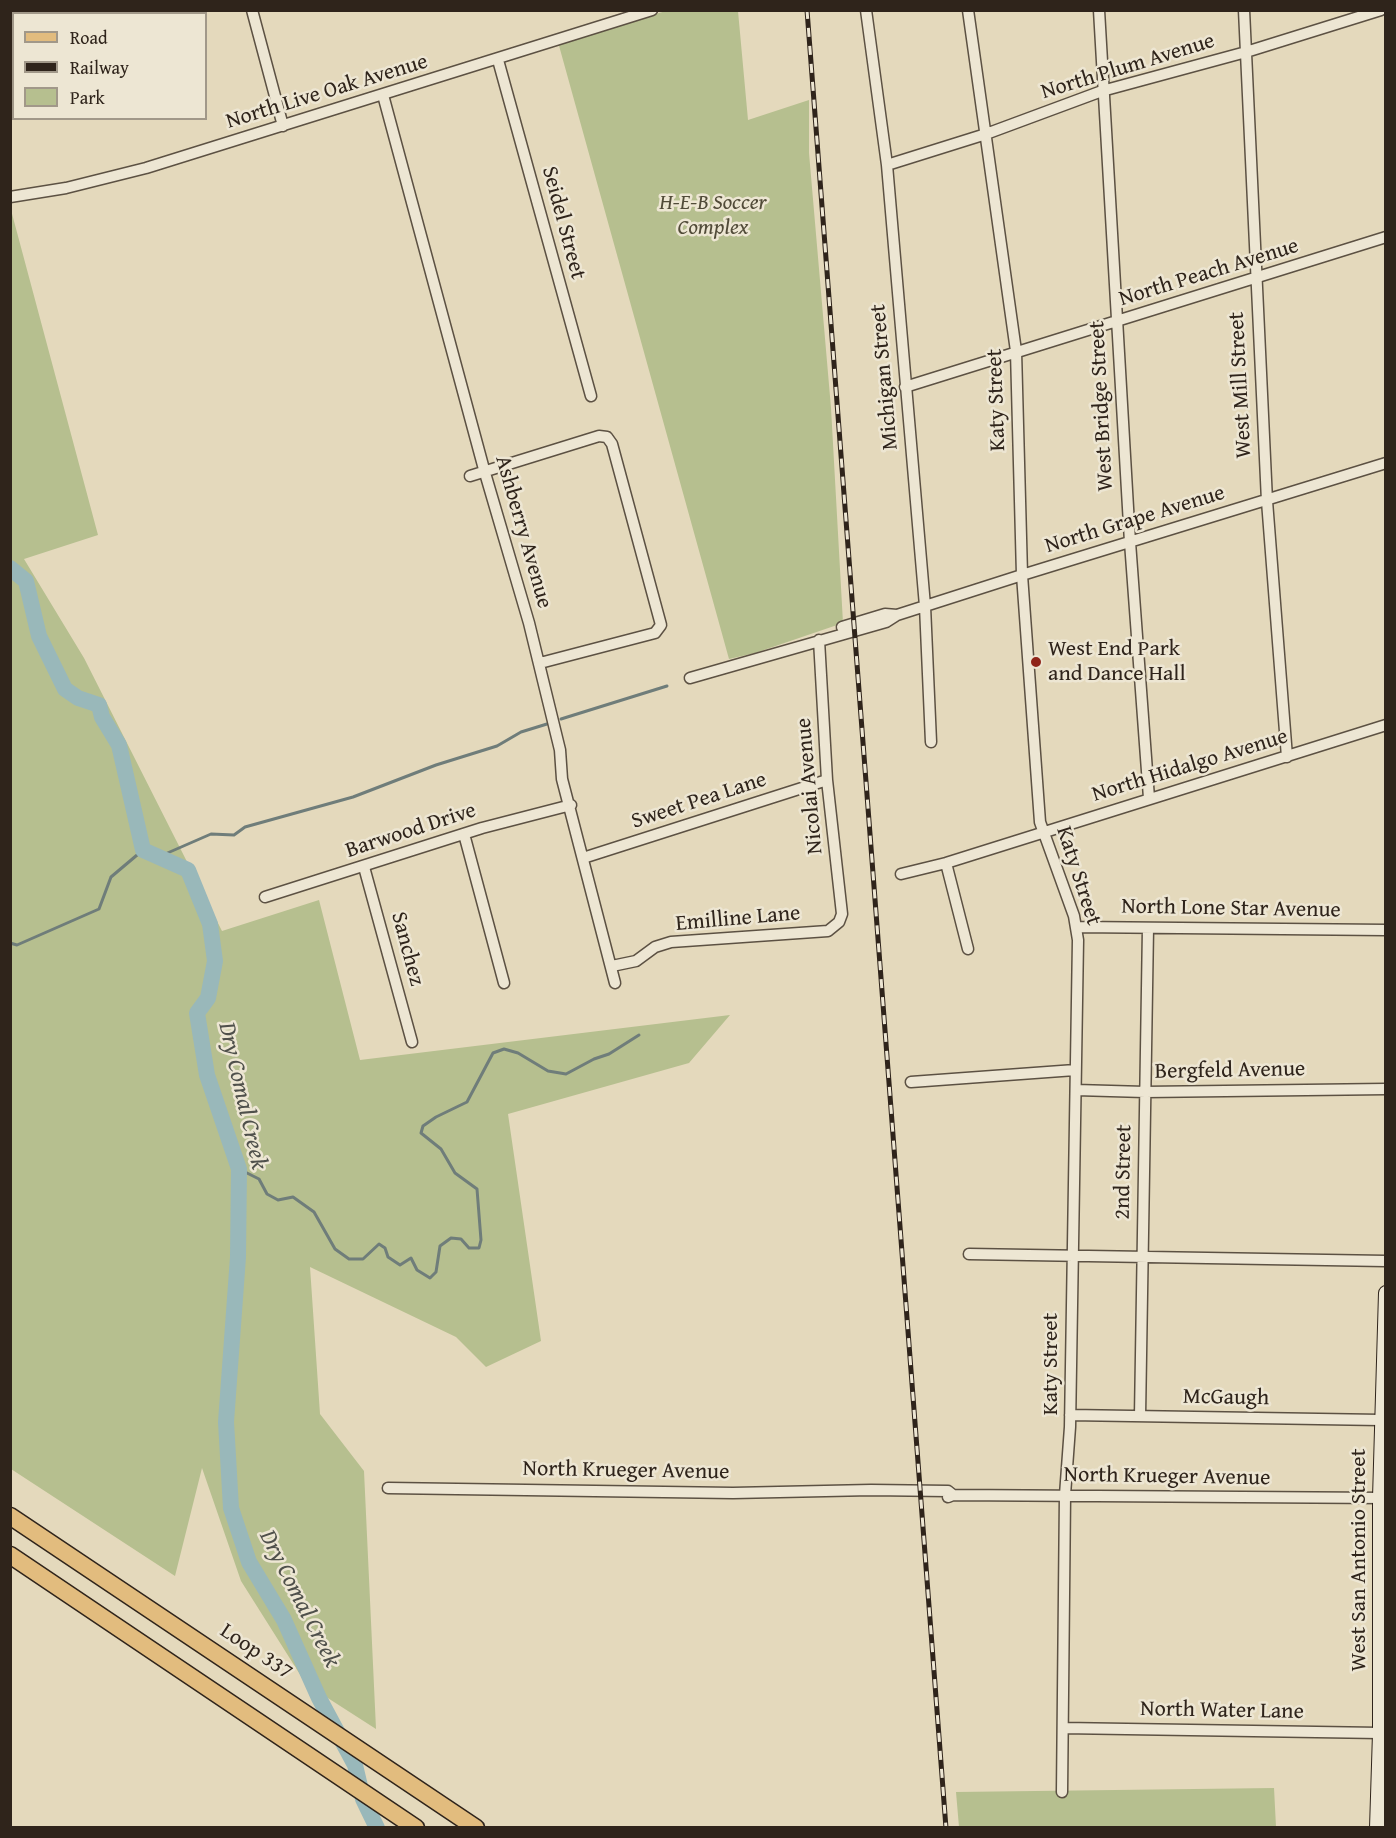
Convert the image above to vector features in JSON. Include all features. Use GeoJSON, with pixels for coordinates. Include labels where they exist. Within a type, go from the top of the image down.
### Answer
{"type":"FeatureCollection","features":[{"type":"Feature","properties":{"kind":"main road","name":"Loop 337"},"geometry":{"type":"LineString","coordinates":[[10,1516],[244,1670],[476,1827]]}},
{"type":"Feature","properties":{"kind":"main road"},"geometry":{"type":"LineString","coordinates":[[10,1556],[416,1827]]}},
{"type":"Feature","properties":{"kind":"street"},"geometry":{"type":"LineString","coordinates":[[252,10],[283,126]]}},
{"type":"Feature","properties":{"kind":"street","name":"North Live Oak Avenue"},"geometry":{"type":"LineString","coordinates":[[15,196],[66,188],[142,169],[498,60],[652,10]]}},
{"type":"Feature","properties":{"kind":"street","name":"Michigan Street"},"geometry":{"type":"LineString","coordinates":[[866,10],[887,165],[925,606],[931,742]]}},
{"type":"Feature","properties":{"kind":"street","name":"Katy Street"},"geometry":{"type":"LineString","coordinates":[[968,10],[1016,351],[1022,575],[1040,822],[1077,927],[1070,1415],[1065,1495],[1062,1792]]}},
{"type":"Feature","properties":{"kind":"street","name":"West Bridge Street"},"geometry":{"type":"LineString","coordinates":[[1098,10],[1130,542],[1149,798]]}},
{"type":"Feature","properties":{"kind":"street","name":"West Mill Street"},"geometry":{"type":"LineString","coordinates":[[1244,10],[1267,501],[1287,757]]}},
{"type":"Feature","properties":{"kind":"street","name":"North Plum Avenue"},"geometry":{"type":"LineString","coordinates":[[887,165],[986,134],[1102,91],[1246,52],[1381,10]]}},
{"type":"Feature","properties":{"kind":"street","name":"Seidel Street"},"geometry":{"type":"LineString","coordinates":[[498,60],[591,396]]}},
{"type":"Feature","properties":{"kind":"street","name":"Ashberry Avenue"},"geometry":{"type":"LineString","coordinates":[[383,95],[485,473],[540,663],[560,750],[562,779],[571,805],[615,982]]}},
{"type":"Feature","properties":{"kind":"street","name":"North Peach Avenue"},"geometry":{"type":"LineString","coordinates":[[905,387],[1016,351],[1255,280],[1386,237]]}},
{"type":"Feature","properties":{"kind":"street"},"geometry":{"type":"LineString","coordinates":[[470,476],[599,436],[607,437],[612,444],[661,625],[655,633],[540,663]]}},
{"type":"Feature","properties":{"kind":"street","name":"North Grape Avenue"},"geometry":{"type":"LineString","coordinates":[[690,678],[886,622],[897,615],[1022,575],[1386,464]]}},
{"type":"Feature","properties":{"kind":"street","name":"Nicolai Avenue"},"geometry":{"type":"LineString","coordinates":[[819,640],[827,780],[842,914],[836,926]]}},
{"type":"Feature","properties":{"kind":"street","name":"North Hidalgo Avenue"},"geometry":{"type":"LineString","coordinates":[[902,874],[946,863],[1386,725]]}},
{"type":"Feature","properties":{"kind":"street","name":"Sweet Pea Lane"},"geometry":{"type":"LineString","coordinates":[[583,858],[827,780]]}},
{"type":"Feature","properties":{"kind":"street","name":"Barwood Drive"},"geometry":{"type":"LineString","coordinates":[[265,897],[464,834],[571,805]]}},
{"type":"Feature","properties":{"kind":"street"},"geometry":{"type":"LineString","coordinates":[[464,834],[504,983]]}},
{"type":"Feature","properties":{"kind":"street"},"geometry":{"type":"LineString","coordinates":[[946,863],[968,949]]}},
{"type":"Feature","properties":{"kind":"street","name":"Sanchez"},"geometry":{"type":"LineString","coordinates":[[364,867],[412,1042]]}},
{"type":"Feature","properties":{"kind":"street","name":"Emilline Lane"},"geometry":{"type":"LineString","coordinates":[[612,966],[636,961],[655,948],[671,942],[828,931],[836,926]]}},
{"type":"Feature","properties":{"kind":"street","name":"North Lone Star Avenue"},"geometry":{"type":"LineString","coordinates":[[1077,927],[1386,930]]}},
{"type":"Feature","properties":{"kind":"street","name":"2nd Street"},"geometry":{"type":"LineString","coordinates":[[1140,1416],[1148,928]]}},
{"type":"Feature","properties":{"kind":"street"},"geometry":{"type":"LineString","coordinates":[[911,1082],[1075,1070]]}},
{"type":"Feature","properties":{"kind":"street","name":"Bergfeld Avenue"},"geometry":{"type":"LineString","coordinates":[[1076,1090],[1145,1092],[1386,1089]]}},
{"type":"Feature","properties":{"kind":"street"},"geometry":{"type":"LineString","coordinates":[[969,1254],[1386,1261]]}},
{"type":"Feature","properties":{"kind":"street","name":"West San Antonio Street"},"geometry":{"type":"LineString","coordinates":[[1377,1827],[1383,1498],[1381,1420],[1384,1396],[1386,1293]]}},
{"type":"Feature","properties":{"kind":"street","name":"McGaugh"},"geometry":{"type":"LineString","coordinates":[[1070,1415],[1381,1420]]}},
{"type":"Feature","properties":{"kind":"street","name":"North Krueger Avenue"},"geometry":{"type":"LineString","coordinates":[[388,1488],[864,1492],[872,1495],[947,1497],[953,1495],[1065,1495],[1383,1498]]}},
{"type":"Feature","properties":{"kind":"street","name":"North Water Lane"},"geometry":{"type":"LineString","coordinates":[[1063,1728],[1380,1733]]}},
{"type":"Feature","properties":{"kind":"green space","name":"H-E-B Soccer Complex"},"geometry":{"type":"Polygon","coordinates":[[[666,11],[738,11],[748,120],[809,100],[809,153],[831,408],[843,623],[755,653],[729,659],[558,42],[666,11]]]}},
{"type":"Feature","properties":{"kind":"green space"},"geometry":{"type":"Polygon","coordinates":[[[11,210],[98,535],[24,559],[84,658],[222,931],[319,900],[360,1060],[730,1015],[689,1063],[508,1114],[541,1341],[486,1367],[456,1337],[310,1267],[320,1414],[364,1471],[376,1729],[306,1684],[241,1581],[202,1468],[175,1576],[11,1469],[11,210]]]}},
{"type":"Feature","properties":{"kind":"green space"},"geometry":{"type":"Polygon","coordinates":[[[1274,1788],[1276,1827],[959,1827],[956,1792],[1274,1788]]]}},
{"type":"Feature","properties":{"kind":"waterway","name":"Dry Comal Creek"},"geometry":{"type":"LineString","coordinates":[[10,568],[26,581],[39,636],[65,689],[78,698],[99,705],[102,717],[119,745],[143,850],[188,870],[210,924],[215,961],[208,998],[197,1013],[207,1075],[239,1169],[238,1257],[226,1422],[231,1508],[249,1562],[284,1620],[319,1698],[355,1765],[363,1799],[377,1828]]}},
{"type":"Feature","properties":{"kind":"waterway"},"geometry":{"type":"LineString","coordinates":[[561,719],[667,686]]}},
{"type":"Feature","properties":{"kind":"waterway"},"geometry":{"type":"LineString","coordinates":[[156,858],[211,834],[234,835],[245,827],[353,797],[436,765],[497,746],[521,732],[547,724]]}},
{"type":"Feature","properties":{"kind":"waterway"},"geometry":{"type":"LineString","coordinates":[[10,943],[17,945],[99,909],[111,877],[143,850]]}},
{"type":"Feature","properties":{"kind":"waterway"},"geometry":{"type":"LineString","coordinates":[[239,1169],[259,1179],[267,1194],[278,1200],[293,1197],[314,1212],[335,1249],[349,1259],[363,1259],[379,1244],[385,1248],[388,1257],[400,1265],[411,1258],[417,1270],[430,1278],[436,1272],[440,1246],[451,1238],[461,1239],[469,1248],[479,1248],[481,1240],[477,1189],[455,1173],[441,1149],[421,1133],[423,1126],[467,1102],[493,1053],[504,1049],[518,1053],[548,1071],[566,1074],[609,1054],[639,1035]]}},
{"type":"Feature","properties":{"kind":"railway"},"geometry":{"type":"LineString","coordinates":[[807,10],[946,1828]]}},
{"type":"Feature","properties":{"kind":"place","name":"West End Park and Dance Hall"},"geometry":{"type":"Point","coordinates":[1036,662]}}]}
